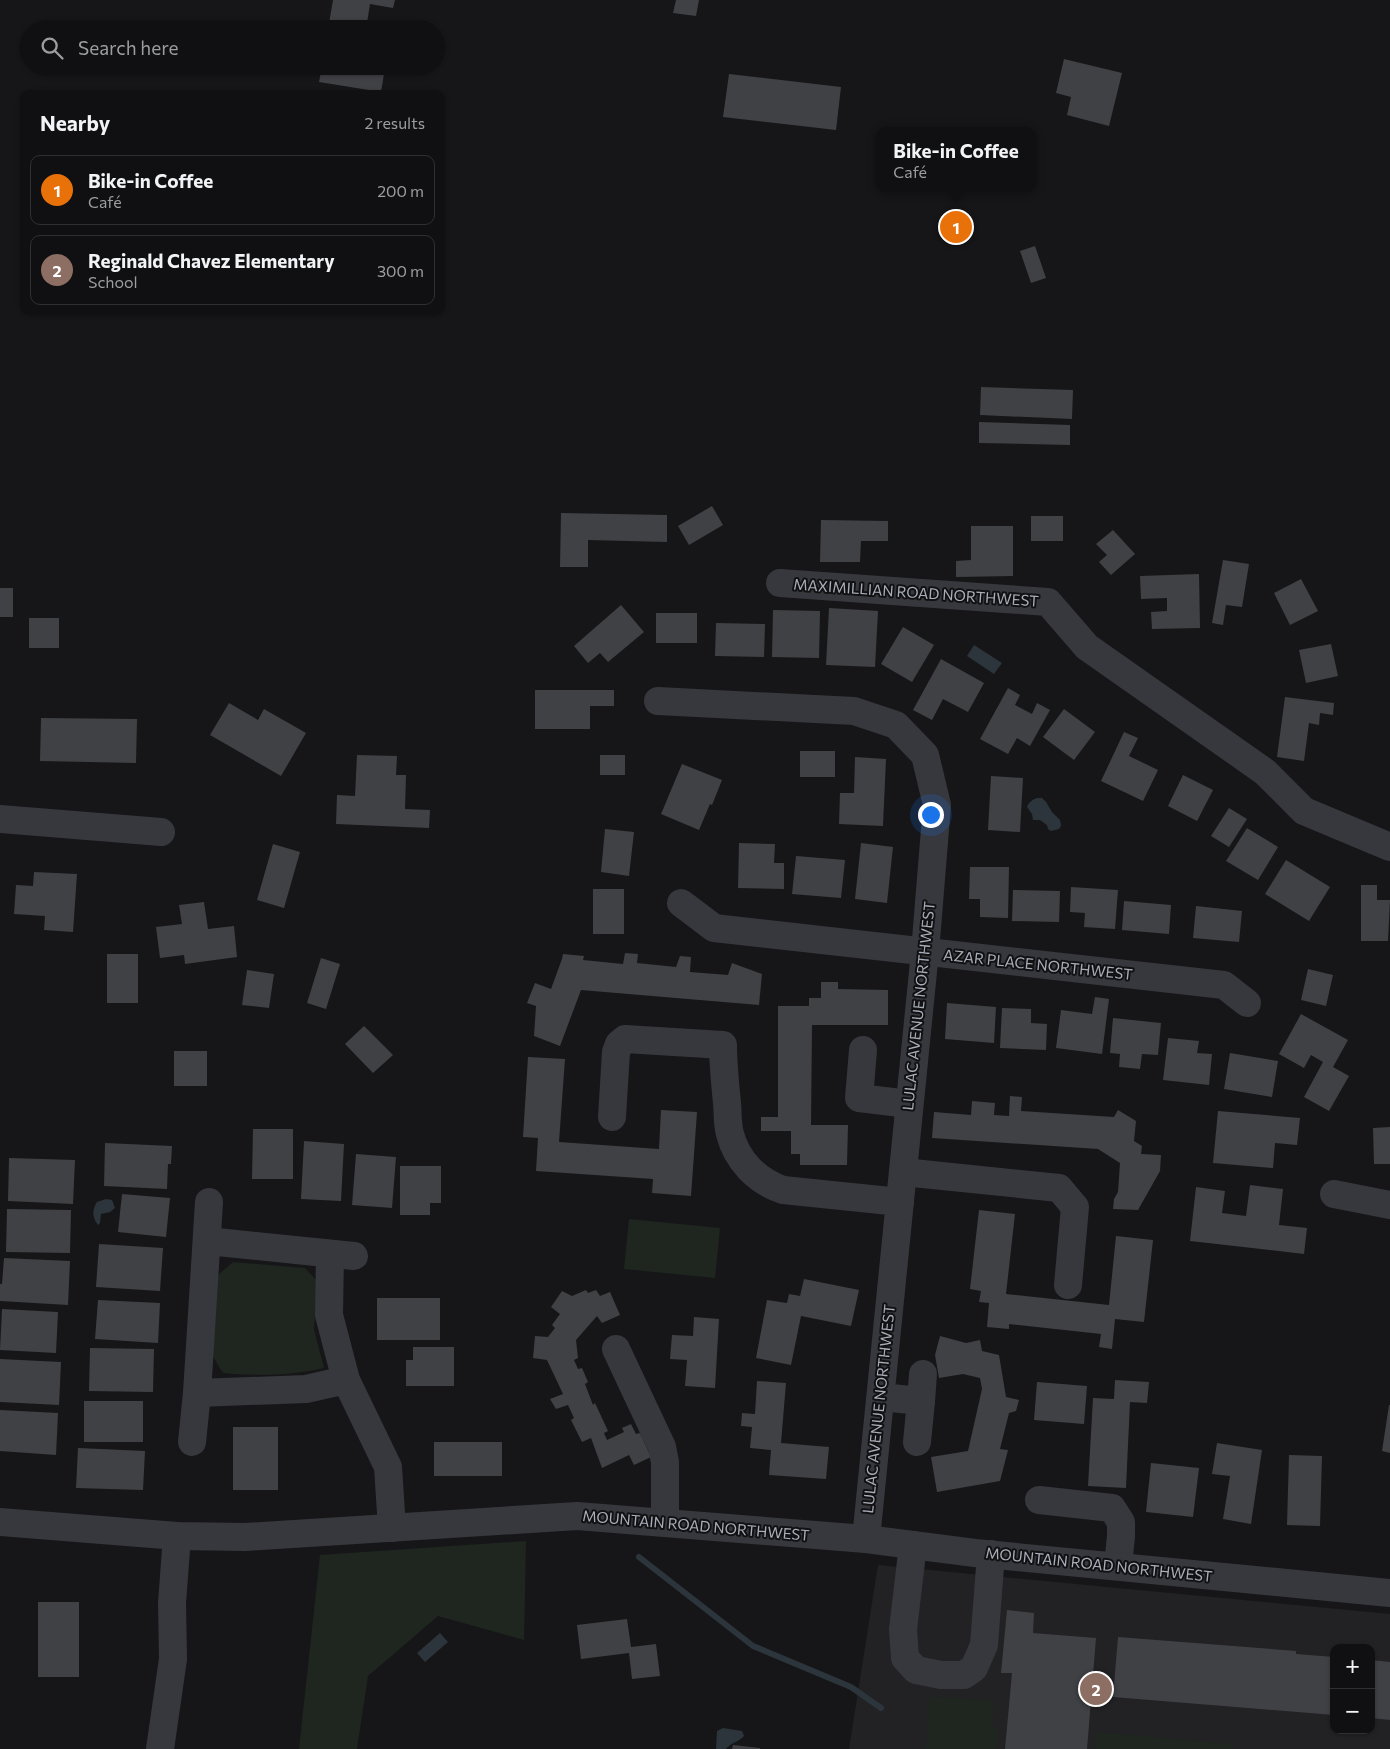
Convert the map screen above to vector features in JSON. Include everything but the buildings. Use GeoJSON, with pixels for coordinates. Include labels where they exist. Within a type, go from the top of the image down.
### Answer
{"type":"FeatureCollection","features":[{"type":"Feature","properties":{"kind":"street","name":"MAXIMILLIAN ROAD NORTHWEST"},"geometry":{"type":"LineString","coordinates":[[780,583],[1048,602],[1087,647],[1265,772],[1304,811],[1390,847]]}},
{"type":"Feature","properties":{"kind":"street","name":"LULAC AVENUE NORTHWEST"},"geometry":{"type":"LineString","coordinates":[[658,700],[854,711],[896,725],[925,755],[937,805],[925,952],[866,1540]]}},
{"type":"Feature","properties":{"kind":"street"},"geometry":{"type":"LineString","coordinates":[[0,819],[162,832]]}},
{"type":"Feature","properties":{"kind":"street","name":"AZAR PLACE NORTHWEST"},"geometry":{"type":"LineString","coordinates":[[681,903],[714,928],[1224,985],[1247,1003]]}},
{"type":"Feature","properties":{"kind":"street"},"geometry":{"type":"LineString","coordinates":[[612,1116],[616,1052],[619,1044],[625,1039],[722,1045],[730,1133],[736,1151],[745,1165],[756,1176],[769,1185],[783,1190],[900,1202]]}},
{"type":"Feature","properties":{"kind":"street"},"geometry":{"type":"LineString","coordinates":[[863,1050],[859,1098],[909,1104]]}},
{"type":"Feature","properties":{"kind":"street"},"geometry":{"type":"LineString","coordinates":[[903,1172],[1059,1188],[1075,1207],[1068,1285]]}},
{"type":"Feature","properties":{"kind":"street"},"geometry":{"type":"LineString","coordinates":[[1334,1194],[1390,1205]]}},
{"type":"Feature","properties":{"kind":"street"},"geometry":{"type":"LineString","coordinates":[[192,1442],[210,1202]]}},
{"type":"Feature","properties":{"kind":"street"},"geometry":{"type":"LineString","coordinates":[[207,1241],[342,1255],[329,1315],[346,1380],[388,1467],[392,1528]]}},
{"type":"Feature","properties":{"kind":"street"},"geometry":{"type":"LineString","coordinates":[[616,1349],[662,1447],[665,1462],[665,1522]]}},
{"type":"Feature","properties":{"kind":"street"},"geometry":{"type":"LineString","coordinates":[[917,1442],[923,1374]]}},
{"type":"Feature","properties":{"kind":"street"},"geometry":{"type":"LineString","coordinates":[[196,1393],[306,1389],[346,1380]]}},
{"type":"Feature","properties":{"kind":"street"},"geometry":{"type":"LineString","coordinates":[[880,1397],[921,1401]]}},
{"type":"Feature","properties":{"kind":"street"},"geometry":{"type":"LineString","coordinates":[[1039,1500],[1112,1508],[1121,1522],[1118,1566]]}},
{"type":"Feature","properties":{"kind":"street","name":"MOUNTAIN ROAD NORTHWEST"},"geometry":{"type":"LineString","coordinates":[[0,1522],[177,1536],[245,1537],[577,1516],[866,1540],[1390,1593]]}},
{"type":"Feature","properties":{"kind":"street"},"geometry":{"type":"LineString","coordinates":[[160,1749],[173,1659],[172,1603],[177,1536]]}},
{"type":"Feature","properties":{"kind":"street"},"geometry":{"type":"LineString","coordinates":[[914,1545],[903,1629],[905,1658],[916,1670],[942,1675],[964,1675],[974,1668],[984,1645],[991,1554]]}},
{"type":"Feature","properties":{"kind":"shaded area"},"geometry":{"type":"Polygon","coordinates":[[[974,645],[1002,663],[994,674],[967,656],[974,645]]]}},
{"type":"Feature","properties":{"kind":"shaded area"},"geometry":{"type":"Polygon","coordinates":[[[1042,798],[1060,820],[1061,826],[1059,829],[1051,831],[1040,820],[1033,820],[1032,814],[1027,807],[1031,801],[1042,798]]]}},
{"type":"Feature","properties":{"kind":"shaded area"},"geometry":{"type":"Polygon","coordinates":[[[106,1199],[112,1200],[115,1208],[110,1212],[101,1214],[98,1225],[93,1214],[94,1208],[97,1202],[106,1199]]]}},
{"type":"Feature","properties":{"kind":"shaded area"},"geometry":{"type":"Polygon","coordinates":[[[629,1219],[720,1228],[715,1278],[624,1269],[629,1219]]]}},
{"type":"Feature","properties":{"kind":"shaded area"},"geometry":{"type":"Polygon","coordinates":[[[233,1262],[305,1268],[317,1281],[314,1330],[324,1368],[274,1375],[223,1373],[212,1355],[217,1276],[233,1262]]]}},
{"type":"Feature","properties":{"kind":"shaded area"},"geometry":{"type":"Polygon","coordinates":[[[526,1541],[524,1640],[438,1616],[368,1676],[357,1749],[299,1749],[320,1555],[526,1541]]]}},
{"type":"Feature","properties":{"kind":"shaded area"},"geometry":{"type":"Polygon","coordinates":[[[878,1565],[1390,1614],[1390,1749],[849,1749],[878,1565]]]}},
{"type":"Feature","properties":{"kind":"shaded area"},"geometry":{"type":"Polygon","coordinates":[[[440,1633],[448,1642],[425,1662],[417,1653],[440,1633]]]}},
{"type":"Feature","properties":{"kind":"shaded area"},"geometry":{"type":"Polygon","coordinates":[[[930,1696],[994,1701],[992,1727],[999,1728],[997,1749],[926,1749],[930,1696]]]}},
{"type":"Feature","properties":{"kind":"shaded area"},"geometry":{"type":"Polygon","coordinates":[[[723,1728],[742,1731],[744,1736],[726,1749],[716,1749],[717,1731],[723,1728]]]}},
{"type":"Feature","properties":{"kind":"shaded area"},"geometry":{"type":"Polygon","coordinates":[[[1097,1732],[1233,1744],[1232,1749],[1095,1749],[1097,1732]]]}},
{"type":"Feature","properties":{"kind":"waterway"},"geometry":{"type":"LineString","coordinates":[[639,1557],[753,1646],[851,1687],[881,1708]]}},
{"type":"Feature","properties":{"kind":"place","name":"Bike-in Coffee"},"geometry":{"type":"Point","coordinates":[956,227]}},
{"type":"Feature","properties":{"kind":"place","name":"Reginald Chavez Elementary"},"geometry":{"type":"Point","coordinates":[1096,1689]}}]}
